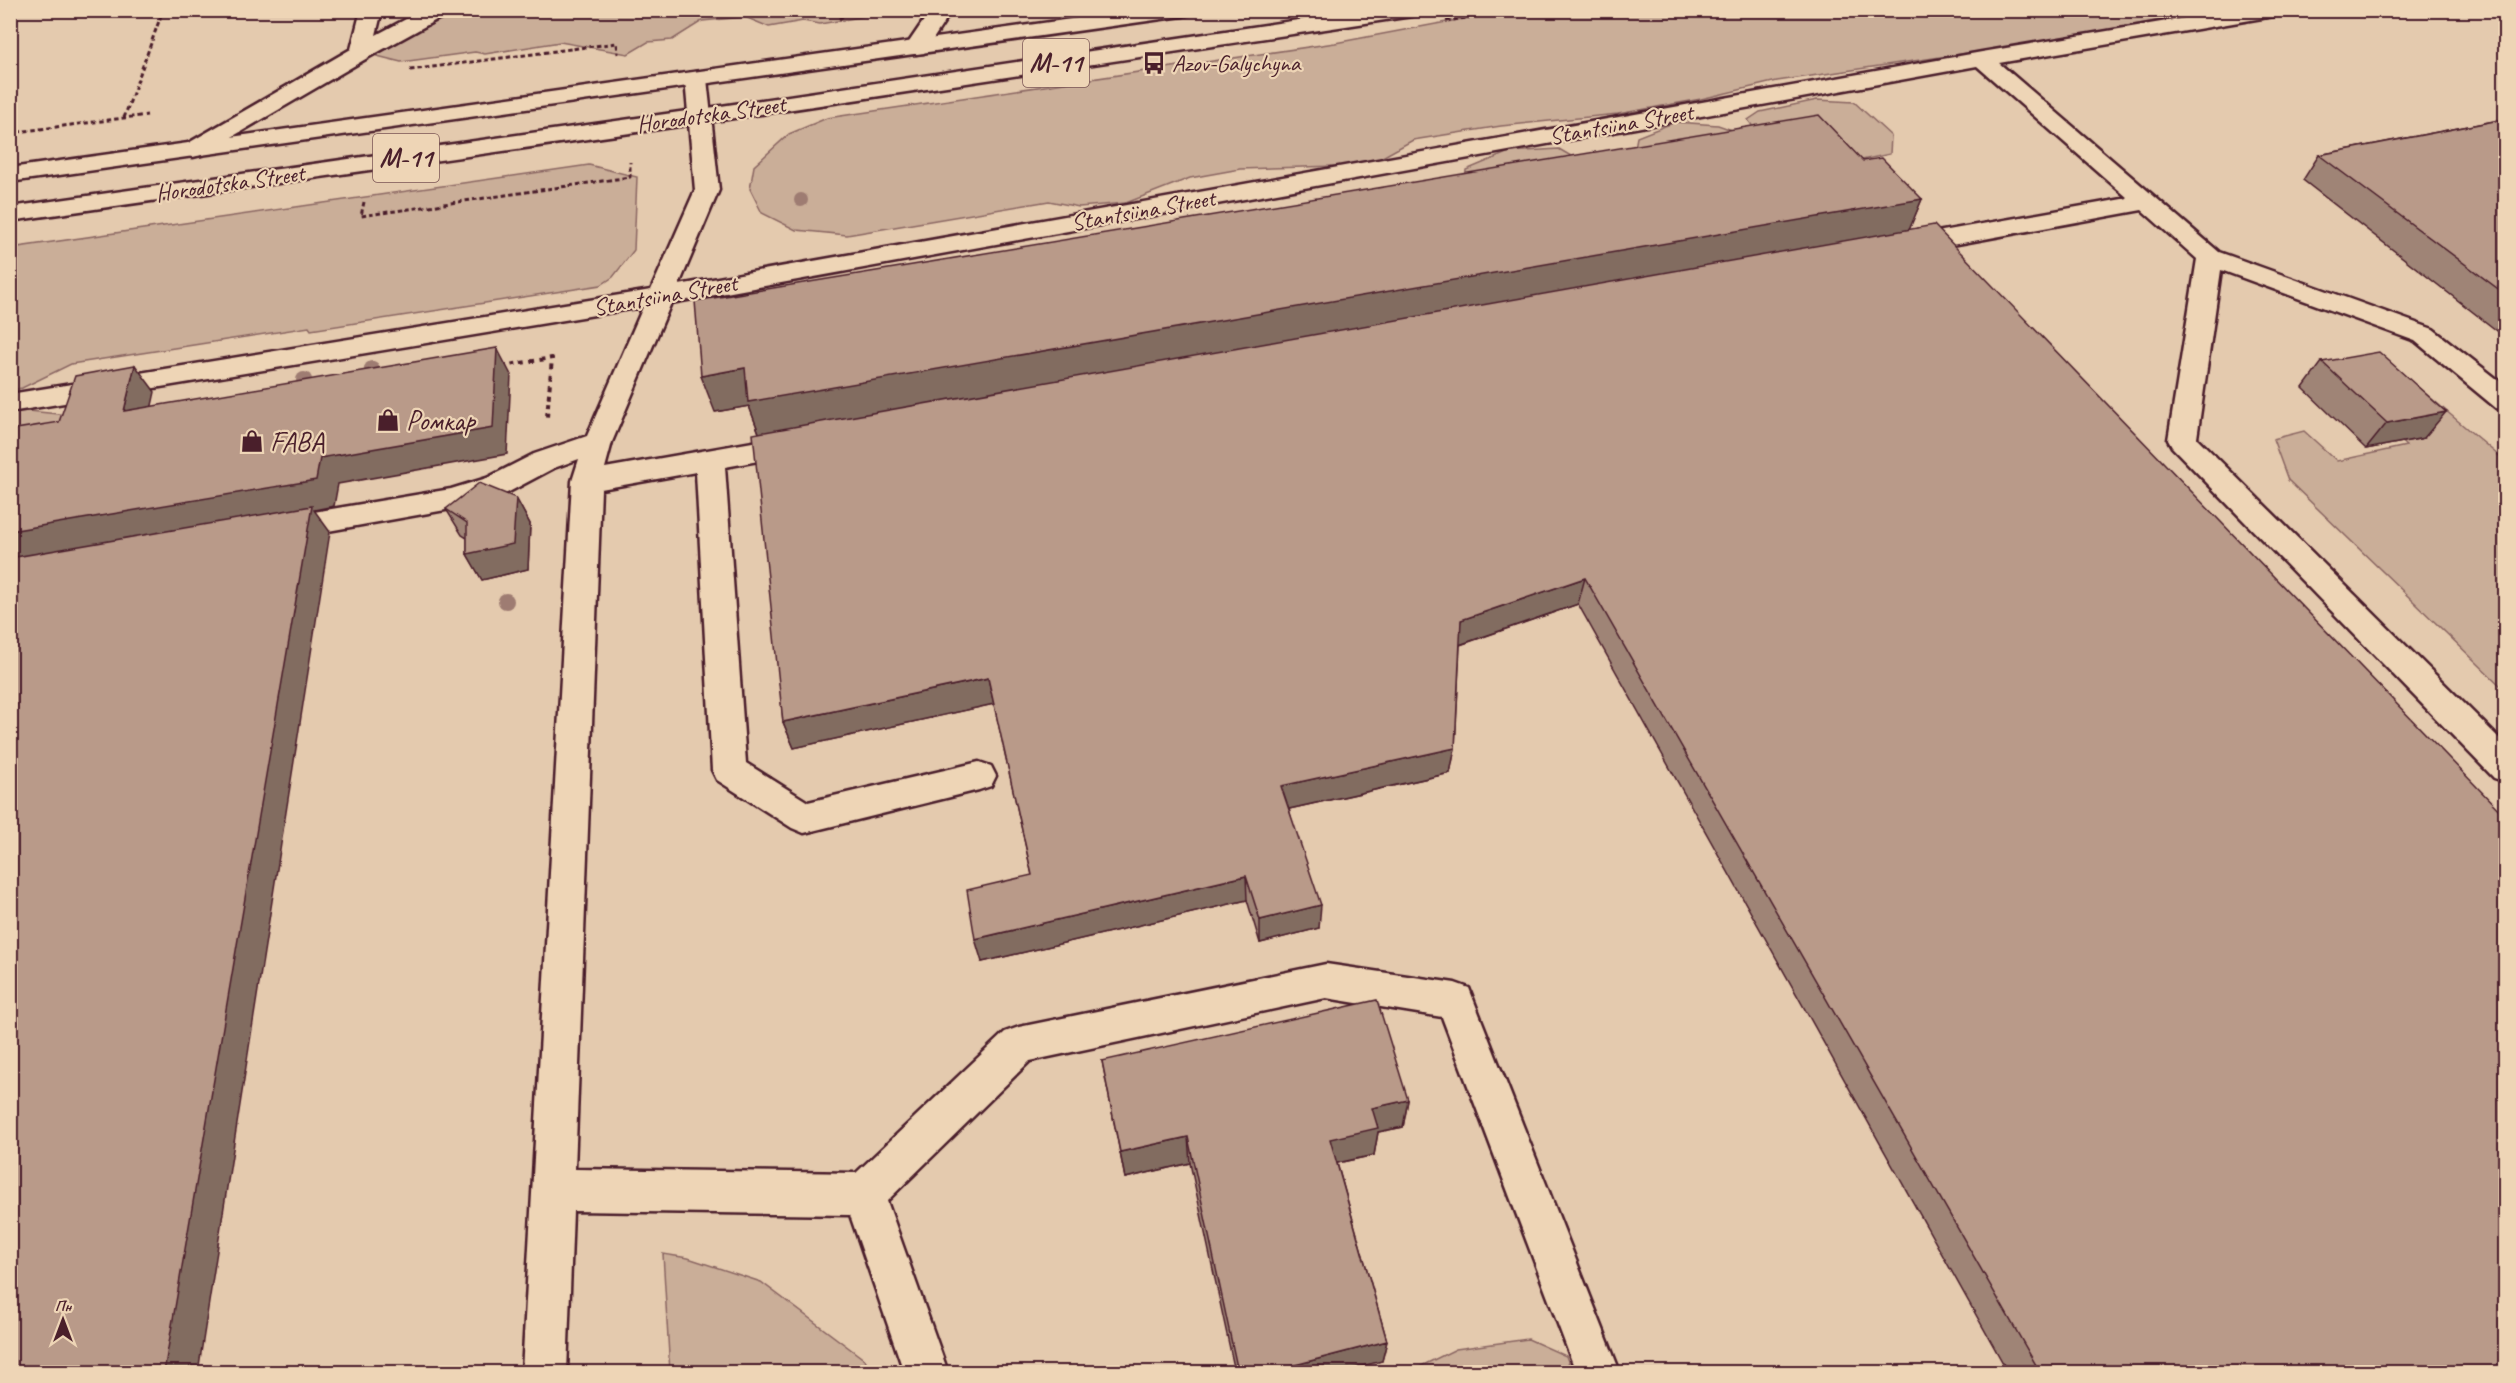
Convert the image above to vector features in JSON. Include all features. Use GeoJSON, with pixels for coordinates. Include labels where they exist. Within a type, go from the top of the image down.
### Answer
{"type":"FeatureCollection","features":[{"type":"Feature","properties":{"kind":"street"},"geometry":{"type":"LineString","coordinates":[[362,52],[372,10]]}},
{"type":"Feature","properties":{"kind":"street"},"geometry":{"type":"LineString","coordinates":[[193,150],[362,52],[440,10]]}},
{"type":"Feature","properties":{"kind":"street"},"geometry":{"type":"LineString","coordinates":[[916,48],[942,10]]}},
{"type":"Feature","properties":{"kind":"street","name":"Horodotska Street"},"geometry":{"type":"LineString","coordinates":[[10,175],[1183,10]]}},
{"type":"Feature","properties":{"kind":"street","name":"Horodotska Street"},"geometry":{"type":"LineString","coordinates":[[10,214],[701,116],[1412,10]]}},
{"type":"Feature","properties":{"kind":"street","name":"Stantsiina Street"},"geometry":{"type":"LineString","coordinates":[[10,403],[663,296],[1982,59],[2274,10]]}},
{"type":"Feature","properties":{"kind":"street"},"geometry":{"type":"LineString","coordinates":[[1982,59],[2211,257],[2424,335],[2505,401]]}},
{"type":"Feature","properties":{"kind":"street"},"geometry":{"type":"LineString","coordinates":[[544,1372],[587,481],[598,442],[707,190],[696,79]]}},
{"type":"Feature","properties":{"kind":"street"},"geometry":{"type":"LineString","coordinates":[[1876,251],[2147,202]]}},
{"type":"Feature","properties":{"kind":"street"},"geometry":{"type":"LineString","coordinates":[[2211,257],[2182,440],[2505,768]]}},
{"type":"Feature","properties":{"kind":"street"},"geometry":{"type":"LineString","coordinates":[[587,481],[828,439]]}},
{"type":"Feature","properties":{"kind":"street"},"geometry":{"type":"LineString","coordinates":[[254,533],[451,499],[497,486],[544,461],[598,442]]}},
{"type":"Feature","properties":{"kind":"street"},"geometry":{"type":"LineString","coordinates":[[710,460],[729,770],[804,818],[980,776]]}},
{"type":"Feature","properties":{"kind":"street"},"geometry":{"type":"LineString","coordinates":[[552,1190],[864,1194],[1019,1045],[1326,981],[1455,1001],[1598,1372]]}},
{"type":"Feature","properties":{"kind":"street"},"geometry":{"type":"LineString","coordinates":[[864,1194],[926,1372]]}},
{"type":"Feature","properties":{"kind":"path"},"geometry":{"type":"LineString","coordinates":[[124,118],[163,10]]}},
{"type":"Feature","properties":{"kind":"path"},"geometry":{"type":"LineString","coordinates":[[835,21],[846,15],[873,10]]}},
{"type":"Feature","properties":{"kind":"path"},"geometry":{"type":"LineString","coordinates":[[422,69],[617,43],[618,55]]}},
{"type":"Feature","properties":{"kind":"path"},"geometry":{"type":"LineString","coordinates":[[10,133],[154,115]]}},
{"type":"Feature","properties":{"kind":"path"},"geometry":{"type":"LineString","coordinates":[[365,199],[362,216],[630,177],[630,160]]}},
{"type":"Feature","properties":{"kind":"path"},"geometry":{"type":"LineString","coordinates":[[493,368],[552,358],[544,461]]}},
{"type":"Feature","properties":{"kind":"shaded area"},"geometry":{"type":"Polygon","coordinates":[[[460,11],[895,11],[820,24],[803,21],[769,27],[745,17],[702,21],[672,40],[648,42],[628,54],[560,42],[485,54],[475,52],[401,62],[377,56],[382,48],[460,11]]]}},
{"type":"Feature","properties":{"kind":"shaded area"},"geometry":{"type":"Polygon","coordinates":[[[1505,11],[2210,11],[2029,44],[1777,81],[1701,99],[1618,114],[1501,126],[1413,140],[1368,165],[1240,169],[1190,178],[1126,203],[1079,207],[1049,201],[847,235],[796,230],[762,213],[750,189],[754,166],[789,134],[827,118],[1335,43],[1505,11]]]}},
{"type":"Feature","properties":{"kind":"shaded area"},"geometry":{"type":"Polygon","coordinates":[[[1817,100],[1854,102],[1891,136],[1890,154],[1862,160],[1756,131],[1748,120],[1760,112],[1817,100]]]}},
{"type":"Feature","properties":{"kind":"shaded area"},"geometry":{"type":"Polygon","coordinates":[[[1675,122],[1718,125],[1752,137],[1634,153],[1637,137],[1675,122]]]}},
{"type":"Feature","properties":{"kind":"shaded area"},"geometry":{"type":"Polygon","coordinates":[[[1559,149],[1588,166],[1465,180],[1466,170],[1509,152],[1559,149]]]}},
{"type":"Feature","properties":{"kind":"shaded area"},"geometry":{"type":"Polygon","coordinates":[[[589,165],[637,177],[634,250],[613,277],[601,285],[71,364],[22,388],[11,390],[11,248],[589,165]]]}},
{"type":"Feature","properties":{"kind":"shaded area"},"geometry":{"type":"Polygon","coordinates":[[[2418,387],[2505,461],[2505,690],[2288,480],[2273,439],[2304,431],[2337,461],[2406,446],[2355,400],[2418,387]]]}},
{"type":"Feature","properties":{"kind":"shaded area"},"geometry":{"type":"Polygon","coordinates":[[[29,411],[68,415],[84,429],[11,442],[10,412],[29,411]]]}},
{"type":"Feature","properties":{"kind":"shaded area"},"geometry":{"type":"Polygon","coordinates":[[[663,1254],[688,1258],[761,1282],[865,1360],[870,1372],[670,1372],[663,1254]]]}},
{"type":"Feature","properties":{"kind":"shaded area"},"geometry":{"type":"Polygon","coordinates":[[[1528,1339],[1566,1356],[1572,1372],[1409,1372],[1456,1349],[1528,1339]]]}},
{"type":"Feature","properties":{"kind":"building"},"geometry":{"type":"Polygon","coordinates":[[[1819,115],[1863,161],[1882,158],[1922,199],[748,402],[745,368],[701,376],[695,301],[1819,115]]]}},
{"type":"Feature","properties":{"kind":"building"},"geometry":{"type":"Polygon","coordinates":[[[2505,119],[2505,294],[2319,155],[2505,119]]]}},
{"type":"Feature","properties":{"kind":"building"},"geometry":{"type":"Polygon","coordinates":[[[1934,225],[2505,816],[2505,1372],[2040,1372],[1585,578],[1461,620],[1455,748],[1281,786],[1321,905],[1260,920],[1246,876],[975,939],[967,890],[1032,875],[988,678],[783,722],[753,434],[1934,225]]]}},
{"type":"Feature","properties":{"kind":"building"},"geometry":{"type":"Polygon","coordinates":[[[497,348],[493,428],[320,458],[316,480],[10,531],[10,430],[59,422],[75,376],[135,365],[124,411],[497,348]]]}},
{"type":"Feature","properties":{"kind":"building"},"geometry":{"type":"Polygon","coordinates":[[[2379,352],[2446,412],[2387,423],[2322,362],[2379,352]]]}},
{"type":"Feature","properties":{"kind":"building"},"geometry":{"type":"Polygon","coordinates":[[[479,483],[516,498],[513,544],[467,554],[467,523],[446,509],[479,483]]]}},
{"type":"Feature","properties":{"kind":"building"},"geometry":{"type":"Polygon","coordinates":[[[312,506],[164,1372],[10,1372],[10,558],[312,506]]]}},
{"type":"Feature","properties":{"kind":"building"},"geometry":{"type":"Polygon","coordinates":[[[1377,1000],[1408,1100],[1372,1108],[1378,1128],[1330,1139],[1387,1341],[1268,1372],[1238,1372],[1188,1137],[1120,1152],[1102,1061],[1377,1000]]]}},
{"type":"Feature","properties":{"kind":"place","name":"Azov-Galychyna"},"geometry":{"type":"Point","coordinates":[1154,63]}},
{"type":"Feature","properties":{"kind":"place","name":"Ромкар"},"geometry":{"type":"Point","coordinates":[388,420]}},
{"type":"Feature","properties":{"kind":"place","name":"FABA"},"geometry":{"type":"Point","coordinates":[252,441]}}]}
